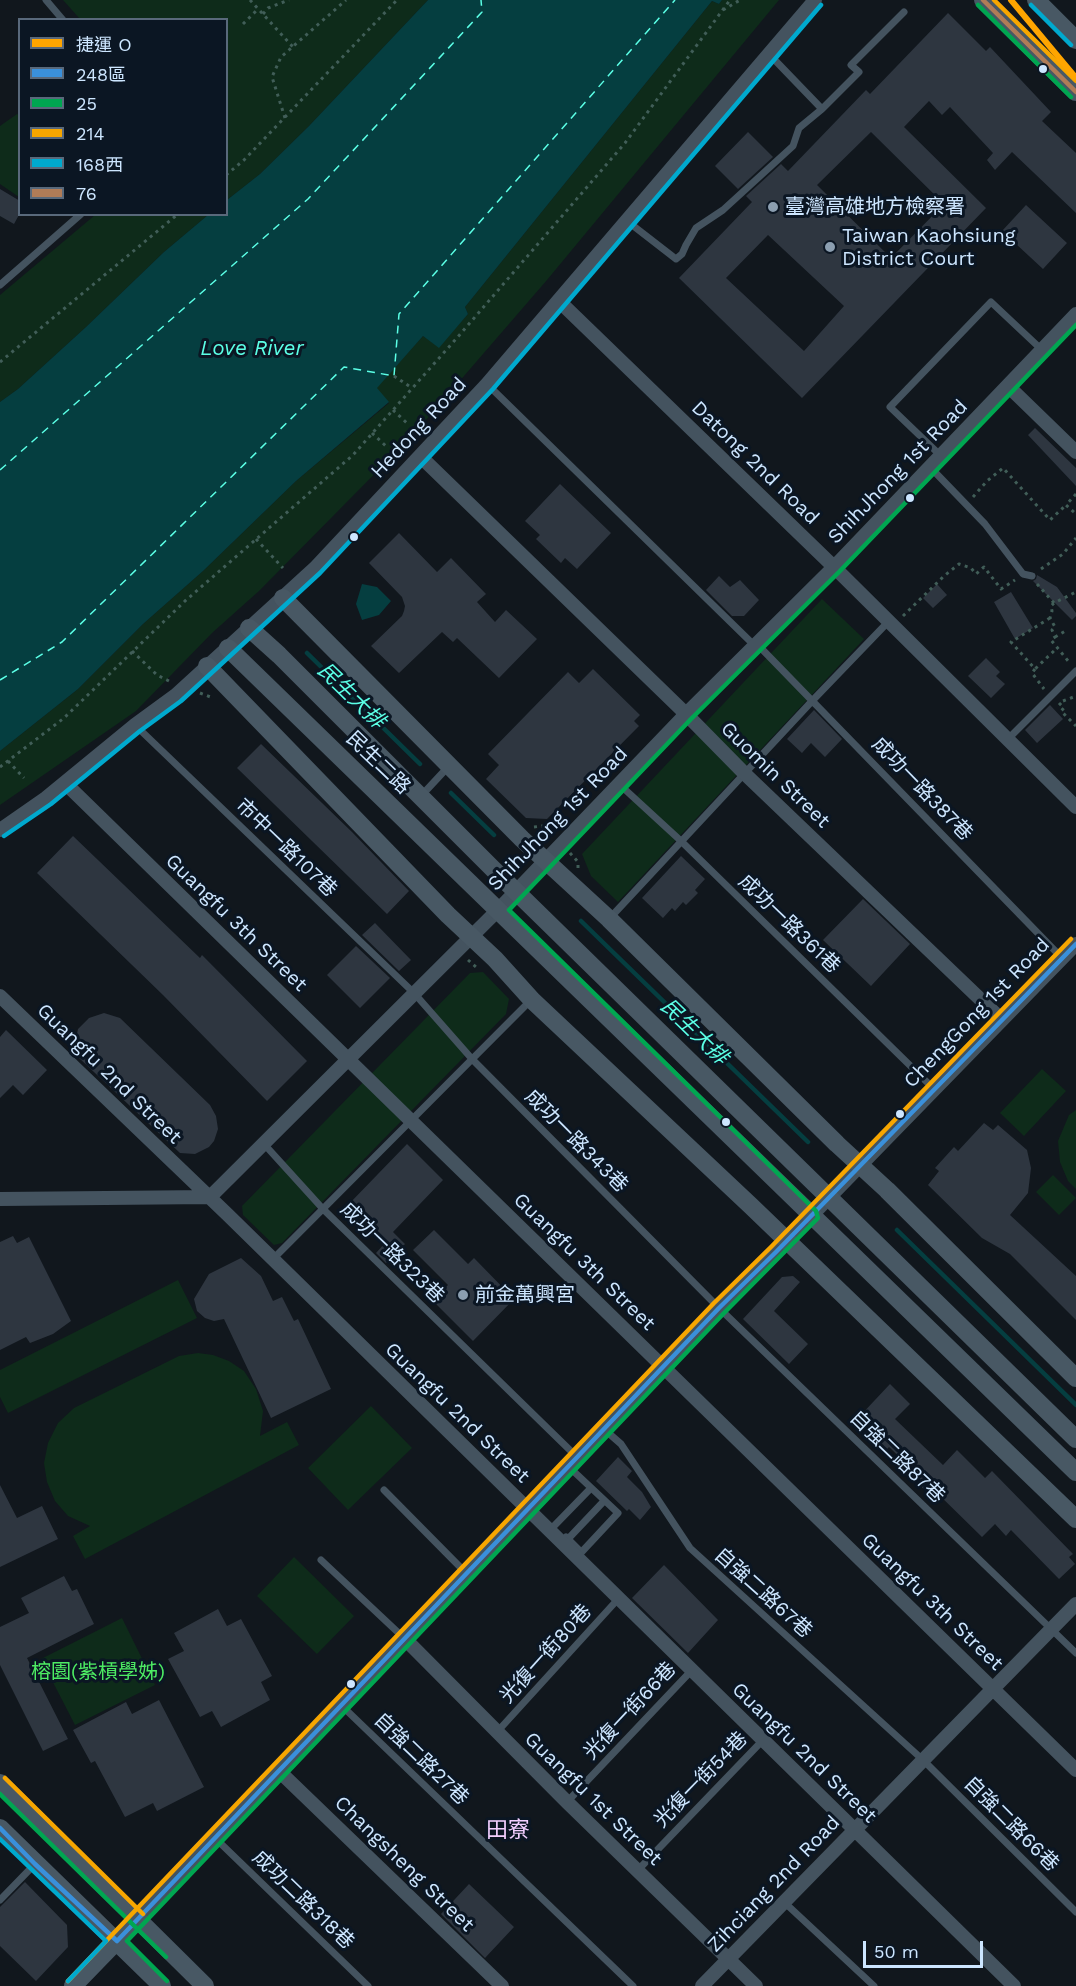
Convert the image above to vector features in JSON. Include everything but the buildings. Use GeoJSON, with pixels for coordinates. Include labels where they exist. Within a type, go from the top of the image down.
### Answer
{"type":"FeatureCollection","features":[{"type":"Feature","properties":{"kind":"main road"},"geometry":{"type":"LineString","coordinates":[[983,0],[1076,92]]}},
{"type":"Feature","properties":{"kind":"main road"},"geometry":{"type":"LineString","coordinates":[[1036,0],[1076,40]]}},
{"type":"Feature","properties":{"kind":"main road"},"geometry":{"type":"LineString","coordinates":[[283,598],[449,766],[899,1202],[1076,1378]]}},
{"type":"Feature","properties":{"kind":"main road"},"geometry":{"type":"LineString","coordinates":[[249,628],[1076,1439]]}},
{"type":"Feature","properties":{"kind":"main road","name":"民生二路"},"geometry":{"type":"LineString","coordinates":[[228,648],[1076,1472]]}},
{"type":"Feature","properties":{"kind":"main road"},"geometry":{"type":"LineString","coordinates":[[207,666],[495,959],[532,1000],[1076,1519]]}},
{"type":"Feature","properties":{"kind":"main road"},"geometry":{"type":"LineString","coordinates":[[0,1783],[205,1986]]}},
{"type":"Feature","properties":{"kind":"main road"},"geometry":{"type":"LineString","coordinates":[[0,1828],[162,1986]]}},
{"type":"Feature","properties":{"kind":"main road"},"geometry":{"type":"LineString","coordinates":[[73,1986],[138,1919]]}},
{"type":"Feature","properties":{"kind":"street","name":"Hedong Road"},"geometry":{"type":"LineString","coordinates":[[0,830],[65,783],[135,725],[176,695],[315,568],[487,384],[815,0]]}},
{"type":"Feature","properties":{"kind":"street","name":"Datong 2nd Road"},"geometry":{"type":"LineString","coordinates":[[559,301],[834,567],[1076,807]]}},
{"type":"Feature","properties":{"kind":"street","name":"ShihJhong 1st Road"},"geometry":{"type":"LineString","coordinates":[[210,1197],[498,910],[686,714],[834,567],[1076,314]]}},
{"type":"Feature","properties":{"kind":"street"},"geometry":{"type":"LineString","coordinates":[[1008,386],[1076,452]]}},
{"type":"Feature","properties":{"kind":"street","name":"Guomin Street"},"geometry":{"type":"LineString","coordinates":[[420,456],[744,773],[1002,1020]]}},
{"type":"Feature","properties":{"kind":"street","name":"Guangfu 3th Street"},"geometry":{"type":"LineString","coordinates":[[65,783],[1076,1770]]}},
{"type":"Feature","properties":{"kind":"street","name":"ChengGong 1st Road"},"geometry":{"type":"LineString","coordinates":[[138,1919],[719,1308],[1076,944]]}},
{"type":"Feature","properties":{"kind":"street","name":"Guangfu 2nd Street"},"geometry":{"type":"LineString","coordinates":[[0,996],[210,1197],[528,1509],[579,1555],[619,1598],[1014,1986]]}},
{"type":"Feature","properties":{"kind":"street"},"geometry":{"type":"LineString","coordinates":[[0,1199],[210,1197]]}},
{"type":"Feature","properties":{"kind":"street","name":"Zihciang 2nd Road"},"geometry":{"type":"LineString","coordinates":[[702,1986],[1076,1604]]}},
{"type":"Feature","properties":{"kind":"street","name":"Guangfu 1st Street"},"geometry":{"type":"LineString","coordinates":[[405,1639],[567,1802],[756,1986]]}},
{"type":"Feature","properties":{"kind":"street","name":"Changsheng Street"},"geometry":{"type":"LineString","coordinates":[[279,1771],[502,1986]]}},
{"type":"Feature","properties":{"kind":"lane"},"geometry":{"type":"LineString","coordinates":[[46,0],[61,18]]}},
{"type":"Feature","properties":{"kind":"lane"},"geometry":{"type":"LineString","coordinates":[[627,221],[675,259],[678,258],[696,228],[723,210],[793,146],[799,128],[822,109],[859,72],[851,65],[904,12]]}},
{"type":"Feature","properties":{"kind":"lane"},"geometry":{"type":"LineString","coordinates":[[769,54],[822,109]]}},
{"type":"Feature","properties":{"kind":"lane"},"geometry":{"type":"LineString","coordinates":[[0,285],[79,216]]}},
{"type":"Feature","properties":{"kind":"lane"},"geometry":{"type":"LineString","coordinates":[[941,455],[890,407],[952,342],[992,302],[1042,351]]}},
{"type":"Feature","properties":{"kind":"lane","name":"成功一路387巷"},"geometry":{"type":"LineString","coordinates":[[487,384],[813,700],[1062,958]]}},
{"type":"Feature","properties":{"kind":"lane"},"geometry":{"type":"LineString","coordinates":[[930,467],[985,524],[1023,574],[1032,576]]}},
{"type":"Feature","properties":{"kind":"lane"},"geometry":{"type":"LineString","coordinates":[[609,919],[813,700],[891,624]]}},
{"type":"Feature","properties":{"kind":"lane"},"geometry":{"type":"LineString","coordinates":[[1008,739],[1076,671]]}},
{"type":"Feature","properties":{"kind":"lane","name":"市中一路107巷"},"geometry":{"type":"LineString","coordinates":[[135,725],[414,993]]}},
{"type":"Feature","properties":{"kind":"lane"},"geometry":{"type":"LineString","coordinates":[[421,796],[449,766]]}},
{"type":"Feature","properties":{"kind":"lane","name":"成功一路361巷"},"geometry":{"type":"LineString","coordinates":[[619,783],[934,1089]]}},
{"type":"Feature","properties":{"kind":"lane","name":"成功一路343巷"},"geometry":{"type":"LineString","coordinates":[[414,993],[472,1059],[719,1308]]}},
{"type":"Feature","properties":{"kind":"lane"},"geometry":{"type":"LineString","coordinates":[[273,1259],[532,1000]]}},
{"type":"Feature","properties":{"kind":"lane","name":"成功一路323巷"},"geometry":{"type":"LineString","coordinates":[[264,1144],[323,1209],[574,1462],[591,1488],[604,1501]]}},
{"type":"Feature","properties":{"kind":"lane","name":"自強二路87巷"},"geometry":{"type":"LineString","coordinates":[[719,1308],[1076,1653]]}},
{"type":"Feature","properties":{"kind":"lane","name":"自強二路67巷"},"geometry":{"type":"LineString","coordinates":[[605,1430],[621,1444],[690,1548],[923,1760]]}},
{"type":"Feature","properties":{"kind":"lane"},"geometry":{"type":"LineString","coordinates":[[568,1539],[604,1501],[618,1514],[579,1555],[568,1539],[550,1527],[591,1488]]}},
{"type":"Feature","properties":{"kind":"lane"},"geometry":{"type":"LineString","coordinates":[[384,1491],[467,1574]]}},
{"type":"Feature","properties":{"kind":"lane"},"geometry":{"type":"LineString","coordinates":[[321,1560],[405,1639]]}},
{"type":"Feature","properties":{"kind":"lane","name":"光復一街80巷"},"geometry":{"type":"LineString","coordinates":[[497,1732],[619,1598]]}},
{"type":"Feature","properties":{"kind":"lane","name":"光復一街66巷"},"geometry":{"type":"LineString","coordinates":[[567,1802],[692,1670]]}},
{"type":"Feature","properties":{"kind":"lane","name":"自強二路27巷"},"geometry":{"type":"LineString","coordinates":[[341,1706],[633,1986]]}},
{"type":"Feature","properties":{"kind":"lane","name":"光復一街54巷"},"geometry":{"type":"LineString","coordinates":[[638,1870],[763,1740]]}},
{"type":"Feature","properties":{"kind":"lane","name":"自強二路66巷"},"geometry":{"type":"LineString","coordinates":[[923,1760],[1076,1912]]}},
{"type":"Feature","properties":{"kind":"lane","name":"成功二路318巷"},"geometry":{"type":"LineString","coordinates":[[215,1838],[368,1986]]}},
{"type":"Feature","properties":{"kind":"lane"},"geometry":{"type":"LineString","coordinates":[[0,1900],[35,1864]]}},
{"type":"Feature","properties":{"kind":"lane"},"geometry":{"type":"LineString","coordinates":[[784,1902],[874,1986]]}},
{"type":"Feature","properties":{"kind":"path"},"geometry":{"type":"LineString","coordinates":[[250,0],[294,48]]}},
{"type":"Feature","properties":{"kind":"path"},"geometry":{"type":"LineString","coordinates":[[263,14],[268,8],[289,0]]}},
{"type":"Feature","properties":{"kind":"path"},"geometry":{"type":"LineString","coordinates":[[338,0],[341,5]]}},
{"type":"Feature","properties":{"kind":"path"},"geometry":{"type":"LineString","coordinates":[[285,118],[272,76],[281,57],[294,48],[346,0]]}},
{"type":"Feature","properties":{"kind":"path"},"geometry":{"type":"LineString","coordinates":[[228,173],[285,118],[397,0]]}},
{"type":"Feature","properties":{"kind":"path"},"geometry":{"type":"LineString","coordinates":[[0,767],[64,718],[185,601],[353,455],[625,143],[730,0]]}},
{"type":"Feature","properties":{"kind":"path"},"geometry":{"type":"LineString","coordinates":[[721,12],[740,0]]}},
{"type":"Feature","properties":{"kind":"path"},"geometry":{"type":"LineString","coordinates":[[243,24],[258,9]]}},
{"type":"Feature","properties":{"kind":"path"},"geometry":{"type":"LineString","coordinates":[[0,362],[176,216]]}},
{"type":"Feature","properties":{"kind":"path"},"geometry":{"type":"LineString","coordinates":[[394,376],[412,388]]}},
{"type":"Feature","properties":{"kind":"path"},"geometry":{"type":"LineString","coordinates":[[393,410],[409,425]]}},
{"type":"Feature","properties":{"kind":"path"},"geometry":{"type":"LineString","coordinates":[[372,433],[387,447]]}},
{"type":"Feature","properties":{"kind":"path"},"geometry":{"type":"LineString","coordinates":[[967,505],[987,481],[1003,468],[1050,520],[1076,494]]}},
{"type":"Feature","properties":{"kind":"path"},"geometry":{"type":"LineString","coordinates":[[1066,505],[1076,514]]}},
{"type":"Feature","properties":{"kind":"path"},"geometry":{"type":"LineString","coordinates":[[1054,603],[1039,588],[1032,576],[1063,554],[1076,538]]}},
{"type":"Feature","properties":{"kind":"path"},"geometry":{"type":"LineString","coordinates":[[256,539],[283,568]]}},
{"type":"Feature","properties":{"kind":"path"},"geometry":{"type":"LineString","coordinates":[[891,624],[959,564],[971,568],[976,574],[984,567],[1001,589],[1023,574]]}},
{"type":"Feature","properties":{"kind":"path"},"geometry":{"type":"LineString","coordinates":[[1055,637],[1050,618],[1051,606],[1076,592]]}},
{"type":"Feature","properties":{"kind":"path"},"geometry":{"type":"LineString","coordinates":[[1035,669],[1011,642],[1050,618]]}},
{"type":"Feature","properties":{"kind":"path"},"geometry":{"type":"LineString","coordinates":[[1067,630],[1051,640],[1069,662]]}},
{"type":"Feature","properties":{"kind":"path"},"geometry":{"type":"LineString","coordinates":[[1048,698],[1044,695],[1047,692],[1032,673],[1057,648]]}},
{"type":"Feature","properties":{"kind":"path"},"geometry":{"type":"LineString","coordinates":[[132,651],[157,675]]}},
{"type":"Feature","properties":{"kind":"path"},"geometry":{"type":"LineString","coordinates":[[1076,696],[1059,703],[1064,708],[1061,711],[1076,726]]}},
{"type":"Feature","properties":{"kind":"path"},"geometry":{"type":"LineString","coordinates":[[8,761],[24,778]]}},
{"type":"Feature","properties":{"kind":"green space"},"geometry":{"type":"Polygon","coordinates":[[[63,0],[428,0],[309,126],[260,174],[228,199],[228,18],[79,18],[63,0]]]}},
{"type":"Feature","properties":{"kind":"green space"},"geometry":{"type":"Polygon","coordinates":[[[722,0],[779,0],[547,280],[413,435],[259,591],[212,633],[136,711],[0,805],[0,751],[78,689],[143,624],[203,571],[296,481],[389,403],[376,388],[423,336],[439,347],[468,314],[465,307],[712,1],[719,4],[722,0]]]}},
{"type":"Feature","properties":{"kind":"green space"},"geometry":{"type":"Polygon","coordinates":[[[18,114],[18,196],[0,184],[0,126],[18,114]]]}},
{"type":"Feature","properties":{"kind":"green space"},"geometry":{"type":"Polygon","coordinates":[[[94,216],[207,216],[164,252],[18,389],[0,402],[0,295],[94,216]]]}},
{"type":"Feature","properties":{"kind":"green space"},"geometry":{"type":"Polygon","coordinates":[[[822,599],[864,639],[618,902],[591,876],[582,854],[822,599]]]}},
{"type":"Feature","properties":{"kind":"green space"},"geometry":{"type":"Polygon","coordinates":[[[483,972],[509,999],[506,1014],[282,1243],[274,1245],[243,1215],[242,1206],[470,973],[483,972]]]}},
{"type":"Feature","properties":{"kind":"green space"},"geometry":{"type":"Polygon","coordinates":[[[1042,1069],[1066,1091],[1024,1136],[1000,1113],[1042,1069]]]}},
{"type":"Feature","properties":{"kind":"green space"},"geometry":{"type":"Polygon","coordinates":[[[1076,1110],[1076,1189],[1068,1181],[1060,1162],[1058,1141],[1069,1115],[1076,1110]]]}},
{"type":"Feature","properties":{"kind":"green space"},"geometry":{"type":"Polygon","coordinates":[[[1053,1175],[1076,1198],[1059,1215],[1036,1192],[1053,1175]]]}},
{"type":"Feature","properties":{"kind":"green space"},"geometry":{"type":"Polygon","coordinates":[[[178,1280],[197,1318],[8,1413],[0,1397],[0,1370],[178,1280]]]}},
{"type":"Feature","properties":{"kind":"green space"},"geometry":{"type":"Polygon","coordinates":[[[198,1353],[213,1355],[229,1361],[244,1371],[256,1389],[263,1411],[260,1436],[287,1422],[299,1445],[85,1559],[73,1536],[90,1526],[68,1516],[55,1501],[47,1482],[44,1463],[48,1443],[58,1423],[74,1408],[179,1356],[198,1353]]]}},
{"type":"Feature","properties":{"kind":"green space"},"geometry":{"type":"Polygon","coordinates":[[[371,1406],[412,1448],[348,1510],[308,1468],[371,1406]]]}},
{"type":"Feature","properties":{"kind":"green space"},"geometry":{"type":"Polygon","coordinates":[[[294,1557],[354,1616],[317,1654],[257,1596],[294,1557]]]}},
{"type":"Feature","properties":{"kind":"green space","name":"榕園(紫槓學姊)"},"geometry":{"type":"Polygon","coordinates":[[[122,1618],[155,1685],[75,1725],[41,1659],[122,1618]]]}},
{"type":"Feature","properties":{"kind":"water","name":"Love River"},"geometry":{"type":"Polygon","coordinates":[[[428,0],[722,0],[719,4],[712,1],[465,307],[468,314],[439,348],[423,336],[377,388],[389,402],[296,481],[203,571],[143,624],[78,689],[0,751],[0,402],[18,389],[164,252],[207,216],[228,216],[228,199],[260,174],[309,126],[428,0]]]}},
{"type":"Feature","properties":{"kind":"water"},"geometry":{"type":"Polygon","coordinates":[[[362,584],[377,587],[391,601],[379,615],[362,620],[356,604],[362,584]]]}},
{"type":"Feature","properties":{"kind":"waterway","name":"民生大排"},"geometry":{"type":"LineString","coordinates":[[307,653],[420,764]]}},
{"type":"Feature","properties":{"kind":"waterway","name":"民生大排"},"geometry":{"type":"LineString","coordinates":[[451,793],[494,835]]}},
{"type":"Feature","properties":{"kind":"waterway","name":"民生大排"},"geometry":{"type":"LineString","coordinates":[[581,921],[808,1142]]}},
{"type":"Feature","properties":{"kind":"waterway","name":"民生大排"},"geometry":{"type":"LineString","coordinates":[[897,1230],[1076,1405]]}},
{"type":"Feature","properties":{"kind":"ferry route"},"geometry":{"type":"LineString","coordinates":[[0,470],[308,199],[482,12],[481,0]]}},
{"type":"Feature","properties":{"kind":"ferry route"},"geometry":{"type":"LineString","coordinates":[[0,680],[62,642],[344,367],[394,376],[399,314],[675,0]]}},
{"type":"Feature","properties":{"kind":"metro line","name":"O"},"geometry":{"type":"LineString","coordinates":[[1011,0],[1076,78]]}},
{"type":"Feature","properties":{"kind":"transit line","name":"76"},"geometry":{"type":"LineString","coordinates":[[983,0],[1076,92]]}},
{"type":"Feature","properties":{"kind":"transit line","name":"214"},"geometry":{"type":"LineString","coordinates":[[994,0],[1076,81]]}},
{"type":"Feature","properties":{"kind":"transit line","name":"168西"},"geometry":{"type":"LineString","coordinates":[[4,836],[51,804],[140,731],[181,701],[320,573],[493,389],[821,5]]}},
{"type":"Feature","properties":{"kind":"transit line","name":"25"},"geometry":{"type":"LineString","coordinates":[[978,5],[1071,97]]}},
{"type":"Feature","properties":{"kind":"transit line","name":"168西"},"geometry":{"type":"LineString","coordinates":[[1031,5],[1071,45]]}},
{"type":"Feature","properties":{"kind":"transit line","name":"25"},"geometry":{"type":"LineString","coordinates":[[167,1981],[127,1941],[724,1313],[818,1218],[816,1211],[509,910],[691,719],[839,572],[1076,325]]}},
{"type":"Feature","properties":{"kind":"transit line","name":"214"},"geometry":{"type":"LineString","coordinates":[[68,1981],[714,1303],[1071,939]]}},
{"type":"Feature","properties":{"kind":"transit line","name":"248區"},"geometry":{"type":"LineString","coordinates":[[0,1828],[117,1941],[719,1308],[1076,944]]}},
{"type":"Feature","properties":{"kind":"transit line","name":"214"},"geometry":{"type":"LineString","coordinates":[[5,1778],[143,1914]]}},
{"type":"Feature","properties":{"kind":"transit line","name":"25"},"geometry":{"type":"LineString","coordinates":[[0,1794],[166,1957]]}},
{"type":"Feature","properties":{"kind":"transit line","name":"168西"},"geometry":{"type":"LineString","coordinates":[[0,1839],[106,1941],[68,1981]]}},
{"type":"Feature","properties":{"kind":"place","name":"臺灣高雄地方檢察署"},"geometry":{"type":"Point","coordinates":[773,207]}},
{"type":"Feature","properties":{"kind":"place","name":"Taiwan Kaohsiung District Court"},"geometry":{"type":"Point","coordinates":[830,247]}},
{"type":"Feature","properties":{"kind":"place","name":"前金萬興宮"},"geometry":{"type":"Point","coordinates":[463,1295]}},
{"type":"Feature","properties":{"kind":"district","name":"田寮"},"geometry":{"type":"Point","coordinates":[508,1831]}}]}
